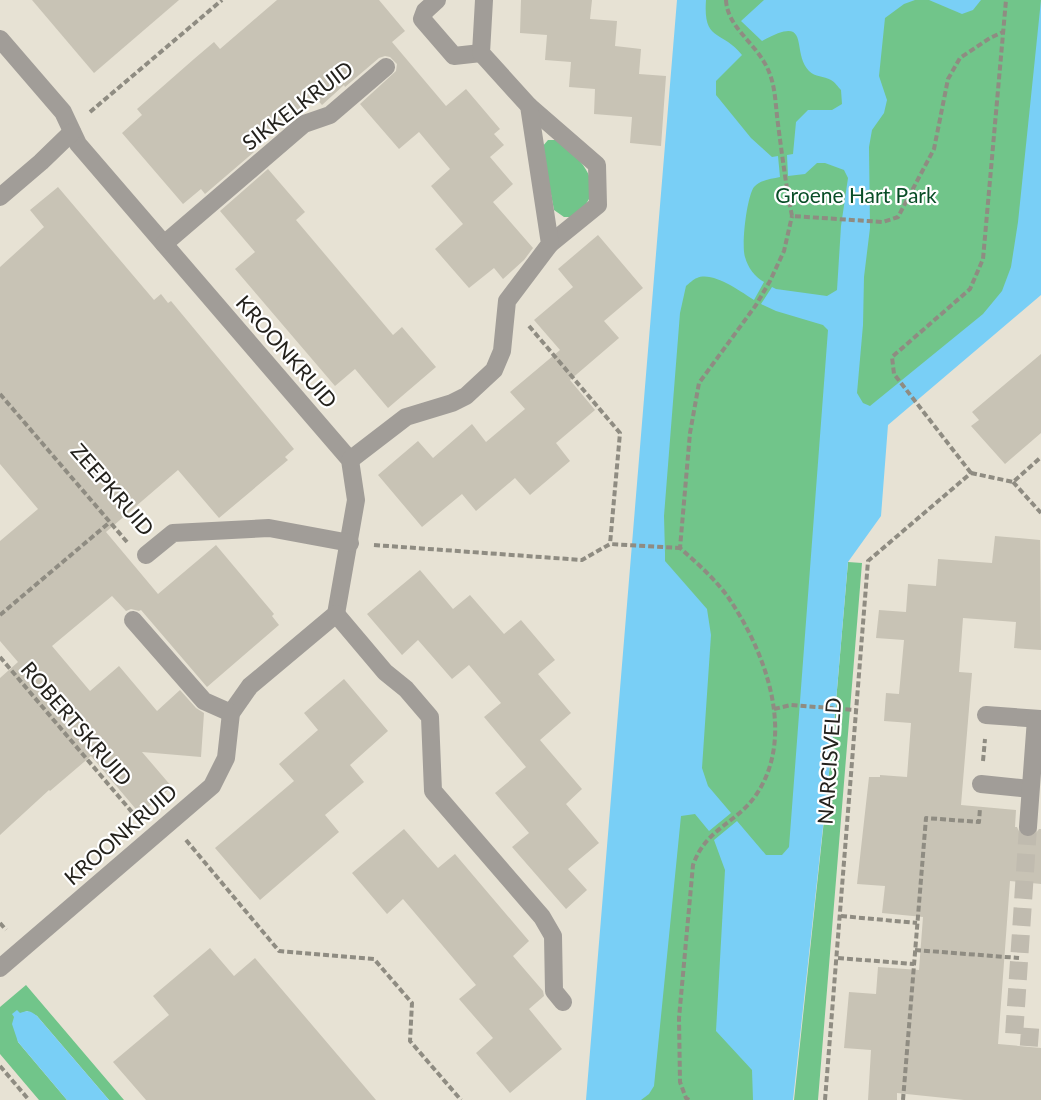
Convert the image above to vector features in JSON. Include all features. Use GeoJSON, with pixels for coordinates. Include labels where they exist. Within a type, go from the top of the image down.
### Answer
{"type":"FeatureCollection","features":[{"type":"Feature","properties":{"kind":"street"},"geometry":{"type":"LineString","coordinates":[[437,0],[425,11],[422,19],[454,56],[481,53]]}},
{"type":"Feature","properties":{"kind":"street"},"geometry":{"type":"LineString","coordinates":[[484,0],[481,53],[529,106],[597,165],[598,205],[550,244],[507,301],[502,351],[494,370],[466,396],[453,403],[406,417],[350,460],[356,500],[336,614],[385,672],[406,689],[430,717],[433,791],[542,917],[553,936],[554,991],[563,1002]]}},
{"type":"Feature","properties":{"kind":"street","name":"KROONKRUID"},"geometry":{"type":"LineString","coordinates":[[0,39],[63,112],[78,144],[350,460]]}},
{"type":"Feature","properties":{"kind":"street","name":"SIKKELKRUID"},"geometry":{"type":"LineString","coordinates":[[164,244],[304,124],[330,115],[386,67]]}},
{"type":"Feature","properties":{"kind":"street"},"geometry":{"type":"LineString","coordinates":[[529,106],[550,244]]}},
{"type":"Feature","properties":{"kind":"street"},"geometry":{"type":"LineString","coordinates":[[0,197],[72,132]]}},
{"type":"Feature","properties":{"kind":"street","name":"ZEEPKRUID"},"geometry":{"type":"LineString","coordinates":[[146,555],[173,533],[268,528],[350,543]]}},
{"type":"Feature","properties":{"kind":"street","name":"KROONKRUID"},"geometry":{"type":"LineString","coordinates":[[0,968],[212,786],[225,759],[231,713],[250,686],[336,614]]}},
{"type":"Feature","properties":{"kind":"street"},"geometry":{"type":"LineString","coordinates":[[133,620],[204,701],[231,713]]}},
{"type":"Feature","properties":{"kind":"street"},"geometry":{"type":"LineString","coordinates":[[986,715],[1038,719],[1028,827]]}},
{"type":"Feature","properties":{"kind":"street"},"geometry":{"type":"LineString","coordinates":[[981,784],[1030,789]]}},
{"type":"Feature","properties":{"kind":"path"},"geometry":{"type":"LineString","coordinates":[[72,132],[90,112],[222,0]]}},
{"type":"Feature","properties":{"kind":"path"},"geometry":{"type":"LineString","coordinates":[[680,548],[690,433],[699,383],[756,306],[770,281],[784,250],[792,216],[785,182],[776,100],[770,77],[765,63],[730,17],[726,0]]}},
{"type":"Feature","properties":{"kind":"path"},"geometry":{"type":"LineString","coordinates":[[1006,0],[984,259],[970,289],[892,357],[894,374],[971,473],[1013,482],[1041,513]]}},
{"type":"Feature","properties":{"kind":"path"},"geometry":{"type":"LineString","coordinates":[[792,216],[883,222],[898,217],[934,149],[948,79],[960,58],[1003,32]]}},
{"type":"Feature","properties":{"kind":"path"},"geometry":{"type":"LineString","coordinates":[[507,301],[620,433],[610,544]]}},
{"type":"Feature","properties":{"kind":"path","name":"ZEEPKRUID"},"geometry":{"type":"LineString","coordinates":[[0,394],[142,559],[146,555]]}},
{"type":"Feature","properties":{"kind":"path"},"geometry":{"type":"LineString","coordinates":[[1013,482],[1041,458]]}},
{"type":"Feature","properties":{"kind":"path","name":"NARCISVELD"},"geometry":{"type":"LineString","coordinates":[[825,1100],[868,561],[971,473]]}},
{"type":"Feature","properties":{"kind":"path"},"geometry":{"type":"LineString","coordinates":[[0,615],[110,522]]}},
{"type":"Feature","properties":{"kind":"path"},"geometry":{"type":"LineString","coordinates":[[350,543],[582,560],[610,544],[680,548],[727,596],[758,649],[764,665],[774,709],[773,753],[766,780],[754,798],[709,837],[699,850],[693,865],[679,1018],[680,1082],[686,1098],[690,1100]]}},
{"type":"Feature","properties":{"kind":"path","name":"ROBERTSKRUID"},"geometry":{"type":"LineString","coordinates":[[0,657],[153,837]]}},
{"type":"Feature","properties":{"kind":"path"},"geometry":{"type":"LineString","coordinates":[[774,709],[791,705],[856,710]]}},
{"type":"Feature","properties":{"kind":"path"},"geometry":{"type":"LineString","coordinates":[[903,1100],[926,818],[979,822],[986,715]]}},
{"type":"Feature","properties":{"kind":"path"},"geometry":{"type":"LineString","coordinates":[[171,822],[279,951],[374,959],[412,1003],[410,1041],[461,1100]]}},
{"type":"Feature","properties":{"kind":"path"},"geometry":{"type":"LineString","coordinates":[[841,916],[917,923]]}},
{"type":"Feature","properties":{"kind":"path"},"geometry":{"type":"LineString","coordinates":[[915,950],[1019,958]]}},
{"type":"Feature","properties":{"kind":"path"},"geometry":{"type":"LineString","coordinates":[[838,957],[914,964]]}},
{"type":"Feature","properties":{"kind":"path"},"geometry":{"type":"LineString","coordinates":[[0,1066],[29,1100]]}},
{"type":"Feature","properties":{"kind":"green space","name":"Groene Hart Park"},"geometry":{"type":"Polygon","coordinates":[[[686,0],[1041,0],[1041,277],[843,448],[780,1100],[604,1100],[686,0]]]}},
{"type":"Feature","properties":{"kind":"green space"},"geometry":{"type":"Polygon","coordinates":[[[548,140],[561,140],[580,161],[590,178],[591,195],[586,204],[572,217],[564,217],[554,210],[542,147],[548,140]]]}},
{"type":"Feature","properties":{"kind":"green space"},"geometry":{"type":"Polygon","coordinates":[[[848,562],[862,563],[818,1100],[794,1100],[833,736],[848,562]]]}},
{"type":"Feature","properties":{"kind":"green space"},"geometry":{"type":"Polygon","coordinates":[[[26,985],[124,1100],[109,1100],[37,1016],[27,1011],[15,1017],[18,1042],[67,1100],[39,1100],[0,1054],[0,1007],[26,985]]]}},
{"type":"Feature","properties":{"kind":"water"},"geometry":{"type":"Polygon","coordinates":[[[677,0],[706,0],[707,23],[715,34],[727,41],[742,55],[716,81],[716,95],[751,138],[772,157],[778,156],[780,177],[756,185],[749,200],[744,232],[745,257],[752,272],[764,282],[754,300],[727,283],[711,277],[697,278],[686,286],[680,313],[664,516],[665,561],[707,609],[711,635],[702,768],[708,786],[731,813],[709,831],[695,814],[681,816],[654,1086],[641,1100],[586,1100],[677,0]]]}},
{"type":"Feature","properties":{"kind":"water"},"geometry":{"type":"Polygon","coordinates":[[[764,0],[915,0],[904,4],[885,18],[879,76],[887,100],[884,113],[872,130],[869,147],[870,228],[864,277],[863,325],[857,393],[863,403],[870,406],[983,314],[1002,291],[1011,267],[1018,222],[1041,0],[1041,295],[888,425],[881,516],[848,562],[833,736],[793,1100],[753,1100],[752,1070],[716,1031],[725,870],[714,840],[737,821],[766,855],[782,855],[789,847],[828,330],[823,325],[776,311],[761,304],[772,287],[827,296],[837,290],[841,226],[848,178],[844,170],[825,163],[817,163],[805,174],[788,176],[787,155],[793,154],[796,122],[808,110],[832,110],[842,104],[841,90],[831,80],[809,71],[801,54],[798,38],[794,33],[788,31],[778,33],[762,41],[741,21],[764,0]]]}},
{"type":"Feature","properties":{"kind":"water"},"geometry":{"type":"Polygon","coordinates":[[[929,0],[981,0],[973,10],[962,14],[929,0]]]}},
{"type":"Feature","properties":{"kind":"water"},"geometry":{"type":"Polygon","coordinates":[[[17,1010],[20,1013],[29,1012],[37,1016],[109,1100],[67,1100],[18,1042],[12,1024],[14,1017],[12,1014],[17,1010]]]}},
{"type":"Feature","properties":{"kind":"building"},"geometry":{"type":"Polygon","coordinates":[[[32,0],[179,0],[94,73],[32,0]]]}},
{"type":"Feature","properties":{"kind":"building"},"geometry":{"type":"Polygon","coordinates":[[[277,0],[379,0],[405,31],[392,42],[446,106],[466,89],[500,129],[494,134],[504,145],[490,157],[513,184],[493,202],[533,248],[524,260],[503,279],[494,268],[469,288],[435,249],[463,224],[431,186],[450,169],[419,132],[399,149],[360,104],[396,71],[397,64],[390,57],[379,58],[322,105],[314,96],[251,149],[254,152],[205,194],[201,189],[183,204],[122,133],[142,115],[137,109],[194,59],[214,42],[220,49],[277,0]]]}},
{"type":"Feature","properties":{"kind":"building"},"geometry":{"type":"Polygon","coordinates":[[[521,0],[592,0],[590,19],[617,21],[615,46],[641,49],[639,74],[666,76],[661,146],[630,143],[632,117],[594,114],[595,89],[569,87],[571,62],[545,60],[547,35],[520,33],[521,0]]]}},
{"type":"Feature","properties":{"kind":"building"},"geometry":{"type":"Polygon","coordinates":[[[268,169],[305,212],[296,220],[393,335],[402,327],[436,367],[388,408],[355,369],[335,386],[235,269],[255,252],[220,211],[268,169]]]}},
{"type":"Feature","properties":{"kind":"building"},"geometry":{"type":"Polygon","coordinates":[[[58,187],[154,300],[161,294],[168,303],[171,301],[294,449],[285,457],[288,460],[219,518],[178,470],[106,532],[158,594],[216,545],[274,614],[272,616],[279,625],[207,687],[141,610],[126,611],[112,596],[52,646],[90,691],[119,666],[157,711],[180,690],[196,708],[204,713],[201,757],[142,752],[172,787],[140,814],[91,756],[49,790],[0,835],[0,678],[18,662],[0,641],[0,541],[38,509],[0,464],[0,267],[44,227],[30,210],[58,187]]]}},
{"type":"Feature","properties":{"kind":"building"},"geometry":{"type":"Polygon","coordinates":[[[598,235],[643,288],[604,321],[619,338],[570,380],[595,410],[556,443],[570,461],[530,495],[515,478],[476,511],[462,494],[422,527],[378,475],[418,441],[433,458],[472,424],[486,442],[525,409],[510,392],[560,350],[534,320],[573,287],[558,269],[598,235]]]}},
{"type":"Feature","properties":{"kind":"building"},"geometry":{"type":"Polygon","coordinates":[[[1041,354],[1041,433],[1005,464],[971,426],[979,420],[972,412],[1041,354]]]}},
{"type":"Feature","properties":{"kind":"building"},"geometry":{"type":"Polygon","coordinates":[[[995,536],[1040,540],[1041,650],[1014,648],[1016,622],[963,618],[959,672],[972,673],[961,805],[1016,810],[1015,827],[1021,836],[1027,838],[1033,837],[1041,829],[1041,884],[1010,881],[998,1044],[1041,1048],[1041,1100],[964,1100],[897,1093],[897,1100],[868,1100],[871,1050],[844,1048],[849,992],[876,994],[878,967],[919,970],[923,917],[882,913],[885,886],[857,884],[869,777],[880,777],[880,775],[907,777],[911,723],[884,721],[886,693],[899,694],[904,640],[876,638],[879,610],[906,612],[908,584],[936,586],[938,559],[992,563],[995,536]]]}},
{"type":"Feature","properties":{"kind":"building"},"geometry":{"type":"Polygon","coordinates":[[[420,570],[453,609],[470,595],[504,634],[521,620],[555,660],[538,674],[571,713],[540,740],[582,789],[566,804],[599,843],[568,869],[587,890],[566,909],[512,847],[529,833],[495,793],[526,767],[484,717],[501,703],[469,665],[452,679],[418,640],[402,655],[367,614],[420,570]]]}},
{"type":"Feature","properties":{"kind":"building"},"geometry":{"type":"Polygon","coordinates":[[[344,679],[388,731],[350,765],[364,782],[325,815],[339,832],[260,900],[215,848],[294,781],[279,764],[318,730],[304,713],[344,679]]]}},
{"type":"Feature","properties":{"kind":"building"},"geometry":{"type":"Polygon","coordinates":[[[404,829],[438,868],[455,854],[529,941],[513,956],[543,991],[544,996],[529,1009],[562,1049],[510,1093],[476,1053],[493,1038],[459,999],[476,985],[403,899],[387,914],[352,873],[404,829]]]}},
{"type":"Feature","properties":{"kind":"building"},"geometry":{"type":"Polygon","coordinates":[[[210,948],[234,976],[255,958],[376,1100],[146,1100],[113,1062],[169,1015],[153,996],[210,948]]]}},
{"type":"Feature","properties":{"kind":"tunnel"},"geometry":{"type":"LineString","coordinates":[[1028,827],[1014,1036],[1041,1038]]}}]}
